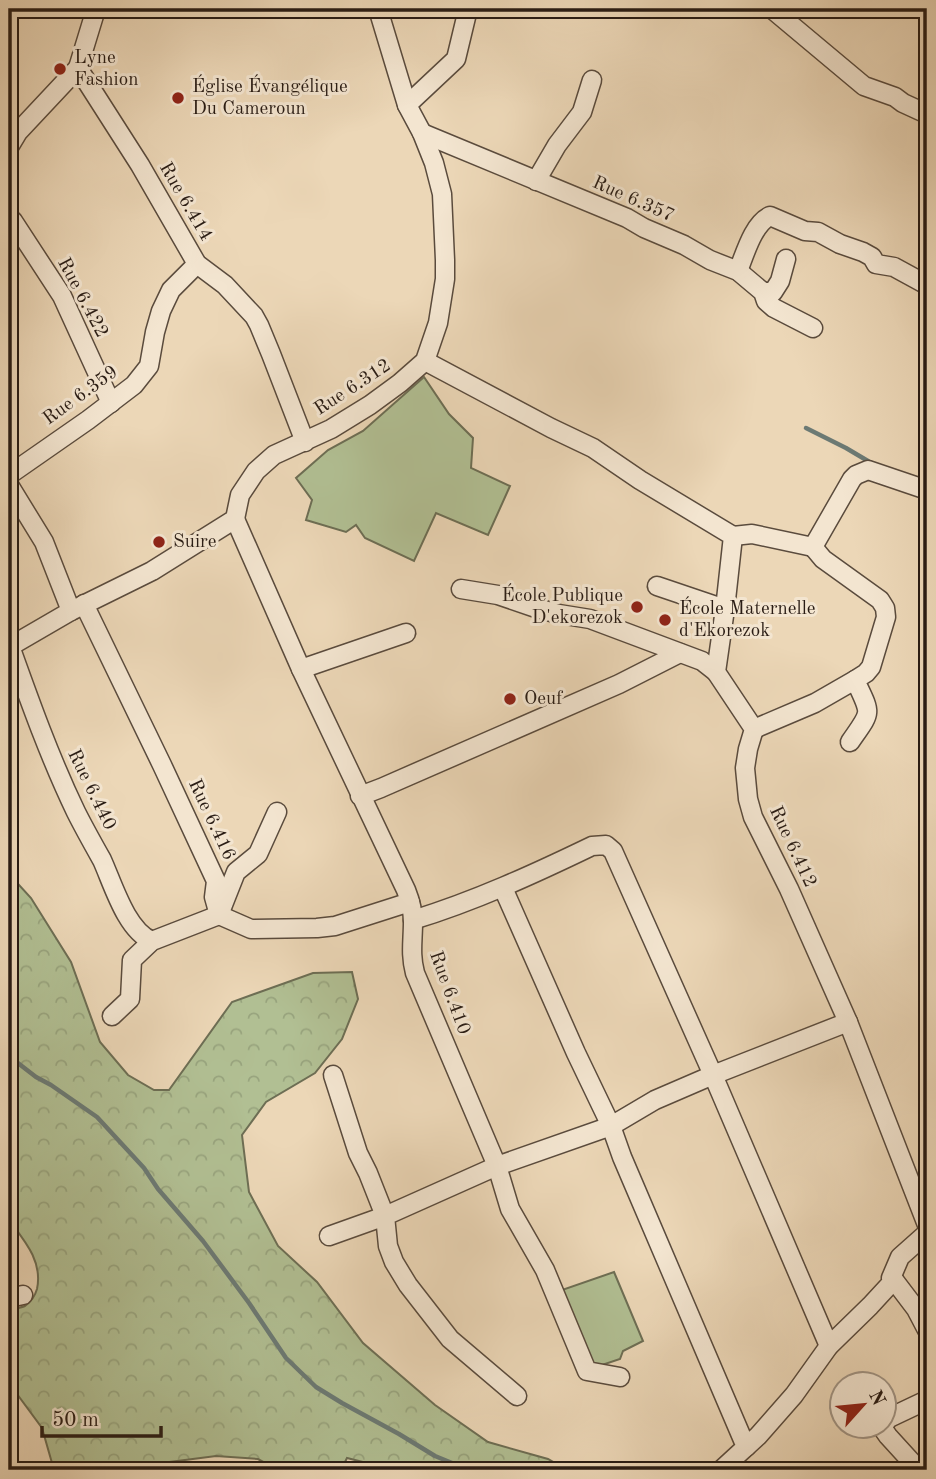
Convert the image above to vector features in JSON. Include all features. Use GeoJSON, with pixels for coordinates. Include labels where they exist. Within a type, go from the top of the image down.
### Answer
{"type":"FeatureCollection","features":[{"type":"Feature","properties":{"kind":"street"},"geometry":{"type":"LineString","coordinates":[[9,147],[18,132],[78,68],[96,9]]}},
{"type":"Feature","properties":{"kind":"street"},"geometry":{"type":"LineString","coordinates":[[378,9],[407,105],[434,163],[442,194],[444,279],[438,323],[425,361],[593,448],[733,536],[752,534],[813,547],[823,559],[880,600],[886,617],[866,673],[815,703],[754,729],[716,672],[702,661],[590,619],[548,611],[499,595],[461,589]]}},
{"type":"Feature","properties":{"kind":"street"},"geometry":{"type":"LineString","coordinates":[[407,105],[456,59],[468,9]]}},
{"type":"Feature","properties":{"kind":"street"},"geometry":{"type":"LineString","coordinates":[[772,9],[864,86],[895,97],[927,114]]}},
{"type":"Feature","properties":{"kind":"street","name":"Rue 6.414"},"geometry":{"type":"LineString","coordinates":[[78,68],[140,165],[197,264],[225,285],[254,316],[305,442]]}},
{"type":"Feature","properties":{"kind":"street"},"geometry":{"type":"LineString","coordinates":[[536,181],[557,145],[582,112],[592,80]]}},
{"type":"Feature","properties":{"kind":"street","name":"Rue 6.357"},"geometry":{"type":"LineString","coordinates":[[422,133],[627,218],[709,260],[738,271],[763,292],[766,302],[813,328]]}},
{"type":"Feature","properties":{"kind":"street"},"geometry":{"type":"LineString","coordinates":[[738,271],[752,235],[765,218],[770,216],[805,232],[818,232],[863,252],[872,257],[876,264],[894,267],[927,285]]}},
{"type":"Feature","properties":{"kind":"street","name":"Rue 6.422"},"geometry":{"type":"LineString","coordinates":[[9,217],[62,296],[111,403]]}},
{"type":"Feature","properties":{"kind":"street"},"geometry":{"type":"LineString","coordinates":[[763,292],[773,292],[777,287],[786,259]]}},
{"type":"Feature","properties":{"kind":"street","name":"Rue 6.359"},"geometry":{"type":"LineString","coordinates":[[9,475],[134,385],[149,366],[161,311],[171,290],[197,264]]}},
{"type":"Feature","properties":{"kind":"street","name":"Rue 6.312"},"geometry":{"type":"LineString","coordinates":[[235,519],[240,495],[256,471],[274,455],[331,429],[370,405],[425,361]]}},
{"type":"Feature","properties":{"kind":"street"},"geometry":{"type":"LineString","coordinates":[[813,547],[852,479],[862,471],[868,470],[927,490]]}},
{"type":"Feature","properties":{"kind":"street"},"geometry":{"type":"LineString","coordinates":[[9,485],[44,542],[78,608]]}},
{"type":"Feature","properties":{"kind":"street"},"geometry":{"type":"LineString","coordinates":[[9,646],[152,571],[235,519]]}},
{"type":"Feature","properties":{"kind":"street","name":"Rue 6.410"},"geometry":{"type":"LineString","coordinates":[[235,519],[412,911],[411,951],[415,973],[497,1166],[510,1209],[545,1270],[587,1371],[620,1377]]}},
{"type":"Feature","properties":{"kind":"street"},"geometry":{"type":"LineString","coordinates":[[716,672],[733,536]]}},
{"type":"Feature","properties":{"kind":"street"},"geometry":{"type":"LineString","coordinates":[[657,586],[725,609]]}},
{"type":"Feature","properties":{"kind":"street","name":"Rue 6.416"},"geometry":{"type":"LineString","coordinates":[[78,608],[157,753],[216,881],[214,897],[219,915]]}},
{"type":"Feature","properties":{"kind":"street"},"geometry":{"type":"LineString","coordinates":[[301,669],[406,633]]}},
{"type":"Feature","properties":{"kind":"street","name":"Rue 6.440"},"geometry":{"type":"LineString","coordinates":[[9,646],[47,748],[76,813],[103,862],[116,895],[136,929],[144,938],[152,941]]}},
{"type":"Feature","properties":{"kind":"street"},"geometry":{"type":"LineString","coordinates":[[360,796],[619,684],[680,653]]}},
{"type":"Feature","properties":{"kind":"street"},"geometry":{"type":"LineString","coordinates":[[850,742],[868,716],[869,709],[855,680]]}},
{"type":"Feature","properties":{"kind":"street","name":"Rue 6.412"},"geometry":{"type":"LineString","coordinates":[[754,729],[745,768],[753,817],[848,1022],[927,1225]]}},
{"type":"Feature","properties":{"kind":"street"},"geometry":{"type":"LineString","coordinates":[[219,915],[236,872],[258,854],[277,812]]}},
{"type":"Feature","properties":{"kind":"street"},"geometry":{"type":"LineString","coordinates":[[112,1016],[130,999],[132,960],[152,941],[219,915],[251,929],[317,928],[412,911],[447,909],[503,888],[592,846],[606,845],[613,851],[713,1075],[829,1346]]}},
{"type":"Feature","properties":{"kind":"street"},"geometry":{"type":"LineString","coordinates":[[503,888],[611,1126],[746,1447]]}},
{"type":"Feature","properties":{"kind":"street"},"geometry":{"type":"LineString","coordinates":[[329,1236],[385,1216],[497,1166],[611,1126],[655,1100],[848,1022]]}},
{"type":"Feature","properties":{"kind":"street"},"geometry":{"type":"LineString","coordinates":[[333,1075],[358,1153],[385,1216],[388,1246],[394,1262],[408,1285],[450,1339],[517,1396]]}},
{"type":"Feature","properties":{"kind":"street"},"geometry":{"type":"LineString","coordinates":[[927,1233],[900,1257],[891,1279],[916,1309],[927,1329]]}},
{"type":"Feature","properties":{"kind":"street"},"geometry":{"type":"LineString","coordinates":[[727,1468],[794,1395],[829,1346],[894,1280]]}},
{"type":"Feature","properties":{"kind":"street"},"geometry":{"type":"LineString","coordinates":[[898,1414],[927,1400]]}},
{"type":"Feature","properties":{"kind":"street"},"geometry":{"type":"LineString","coordinates":[[892,1440],[919,1470]]}},
{"type":"Feature","properties":{"kind":"green space"},"geometry":{"type":"Polygon","coordinates":[[[424,377],[449,414],[473,438],[471,468],[510,486],[488,535],[436,513],[414,561],[365,538],[356,525],[346,532],[306,520],[312,500],[296,478],[328,450],[363,431],[424,377]]]}},
{"type":"Feature","properties":{"kind":"green space"},"geometry":{"type":"Polygon","coordinates":[[[9,874],[31,898],[71,962],[100,1042],[128,1075],[154,1090],[169,1090],[232,1002],[313,973],[352,972],[358,999],[342,1039],[315,1073],[266,1102],[242,1135],[249,1192],[278,1246],[317,1282],[363,1343],[435,1405],[488,1442],[548,1459],[567,1470],[394,1470],[347,1458],[341,1470],[278,1470],[258,1459],[216,1456],[154,1464],[148,1470],[54,1470],[42,1428],[14,1390],[9,1392],[9,1310],[30,1302],[36,1292],[38,1279],[35,1260],[9,1220],[9,874]]]}},
{"type":"Feature","properties":{"kind":"green space"},"geometry":{"type":"Polygon","coordinates":[[[614,1272],[643,1341],[623,1351],[620,1359],[593,1368],[559,1291],[614,1272]]]}},
{"type":"Feature","properties":{"kind":"waterway"},"geometry":{"type":"LineString","coordinates":[[806,428],[873,464]]}},
{"type":"Feature","properties":{"kind":"waterway"},"geometry":{"type":"LineString","coordinates":[[9,1037],[14,1060],[97,1117],[144,1168],[158,1189],[203,1241],[286,1358],[316,1387],[435,1456],[469,1470]]}},
{"type":"Feature","properties":{"kind":"place","name":"Lyne Fashion"},"geometry":{"type":"Point","coordinates":[60,69]}},
{"type":"Feature","properties":{"kind":"place","name":"Église Évangélique Du Cameroun"},"geometry":{"type":"Point","coordinates":[178,98]}},
{"type":"Feature","properties":{"kind":"place","name":"Suire"},"geometry":{"type":"Point","coordinates":[159,542]}},
{"type":"Feature","properties":{"kind":"place","name":"École Publique D'ekorezok"},"geometry":{"type":"Point","coordinates":[637,607]}},
{"type":"Feature","properties":{"kind":"place","name":"École Maternelle d'Ekorezok"},"geometry":{"type":"Point","coordinates":[665,620]}},
{"type":"Feature","properties":{"kind":"place","name":"Oeuf"},"geometry":{"type":"Point","coordinates":[510,699]}}]}
